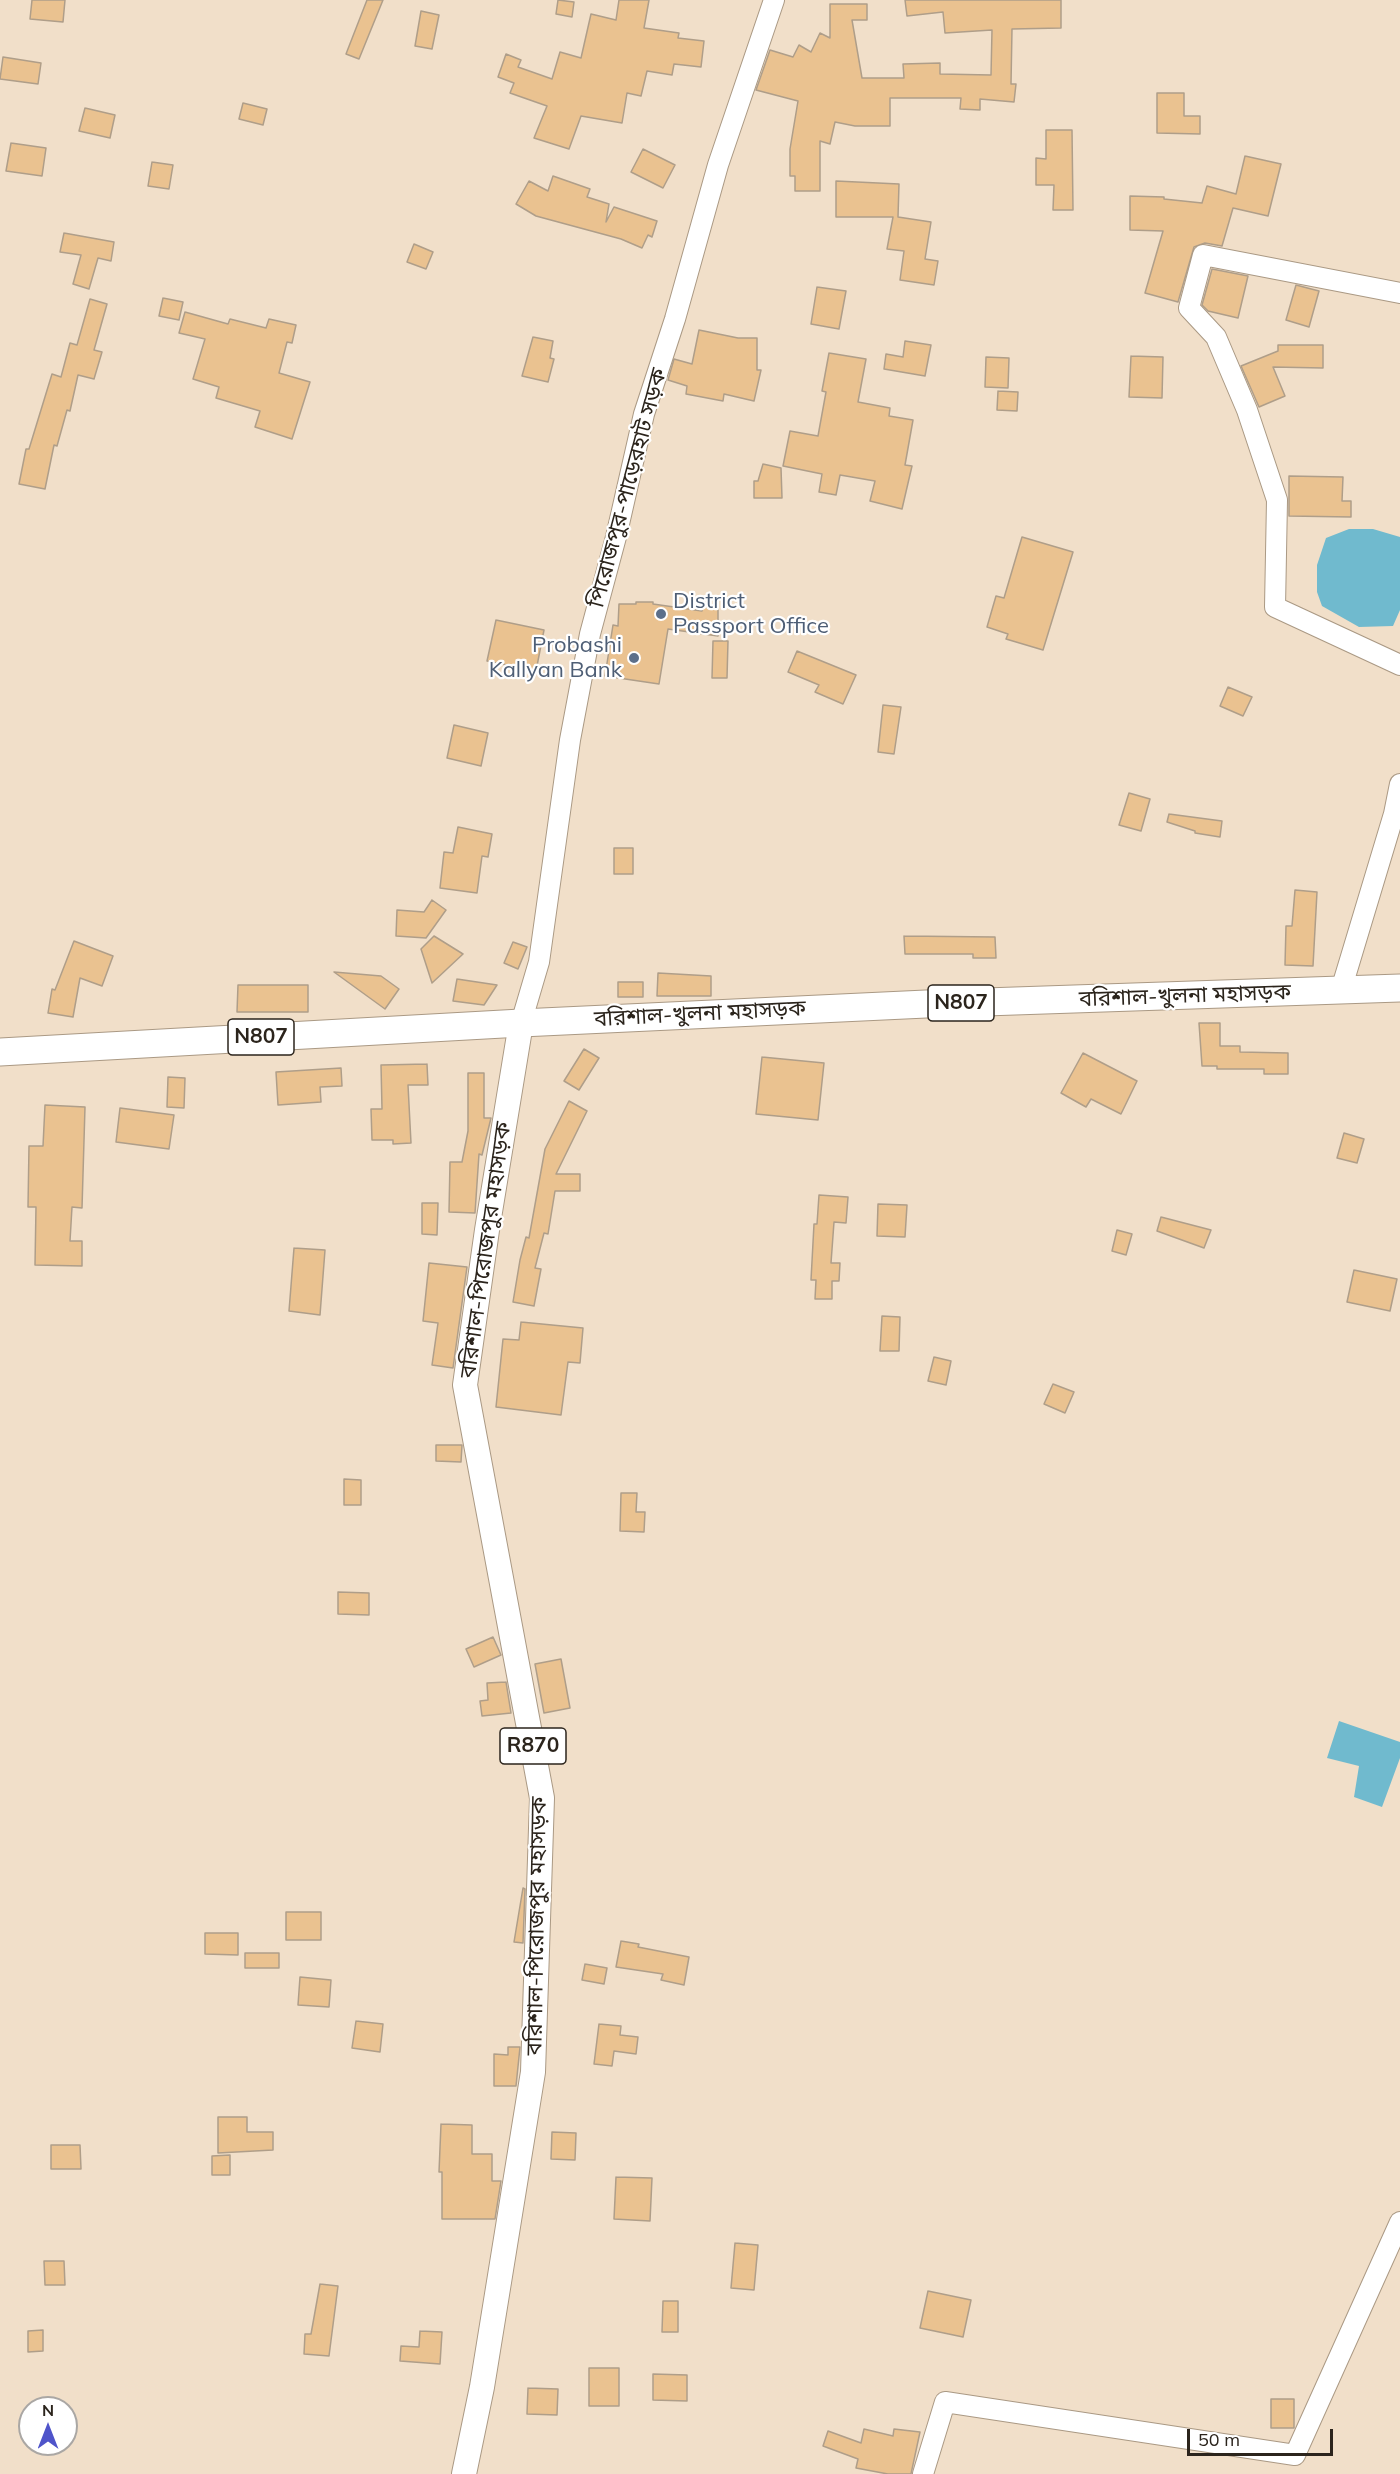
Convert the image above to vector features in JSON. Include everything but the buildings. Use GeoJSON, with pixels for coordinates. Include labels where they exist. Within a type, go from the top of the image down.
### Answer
{"type":"FeatureCollection","features":[{"type":"Feature","properties":{"kind":"highway","name":"বরিশাল-খুলনা মহাসড়ক"},"geometry":{"type":"LineString","coordinates":[[0,1052],[521,1023],[914,1005],[1400,988]]}},
{"type":"Feature","properties":{"kind":"main road","name":"বরিশাল-পিরোজপুর মহাসড়ক"},"geometry":{"type":"LineString","coordinates":[[464,2474],[482,2387],[533,2072],[542,1798],[465,1384],[487,1230],[521,1023]]}},
{"type":"Feature","properties":{"kind":"street","name":"পিরোজপুর-পাড়েরহাট সড়ক"},"geometry":{"type":"LineString","coordinates":[[521,1023],[539,962],[570,741],[590,634],[616,537],[644,414],[675,319],[718,165],[774,0]]}},
{"type":"Feature","properties":{"kind":"street"},"geometry":{"type":"LineString","coordinates":[[1400,293],[1203,255],[1189,308],[1216,337],[1247,410],[1277,500],[1275,607],[1400,665]]}},
{"type":"Feature","properties":{"kind":"street"},"geometry":{"type":"LineString","coordinates":[[1341,990],[1400,784]]}},
{"type":"Feature","properties":{"kind":"street"},"geometry":{"type":"LineString","coordinates":[[923,2474],[945,2402],[1297,2465],[1400,2222]]}},
{"type":"Feature","properties":{"kind":"water"},"geometry":{"type":"Polygon","coordinates":[[[1349,529],[1373,529],[1400,537],[1400,610],[1393,626],[1359,627],[1322,606],[1317,592],[1317,565],[1326,538],[1349,529]]]}},
{"type":"Feature","properties":{"kind":"water"},"geometry":{"type":"Polygon","coordinates":[[[1339,1721],[1400,1742],[1400,1758],[1382,1807],[1354,1797],[1359,1766],[1327,1758],[1339,1721]]]}},
{"type":"Feature","properties":{"kind":"place","name":"District Passport Office"},"geometry":{"type":"Point","coordinates":[661,614]}},
{"type":"Feature","properties":{"kind":"place","name":"Probashi Kallyan Bank"},"geometry":{"type":"Point","coordinates":[634,658]}}]}
